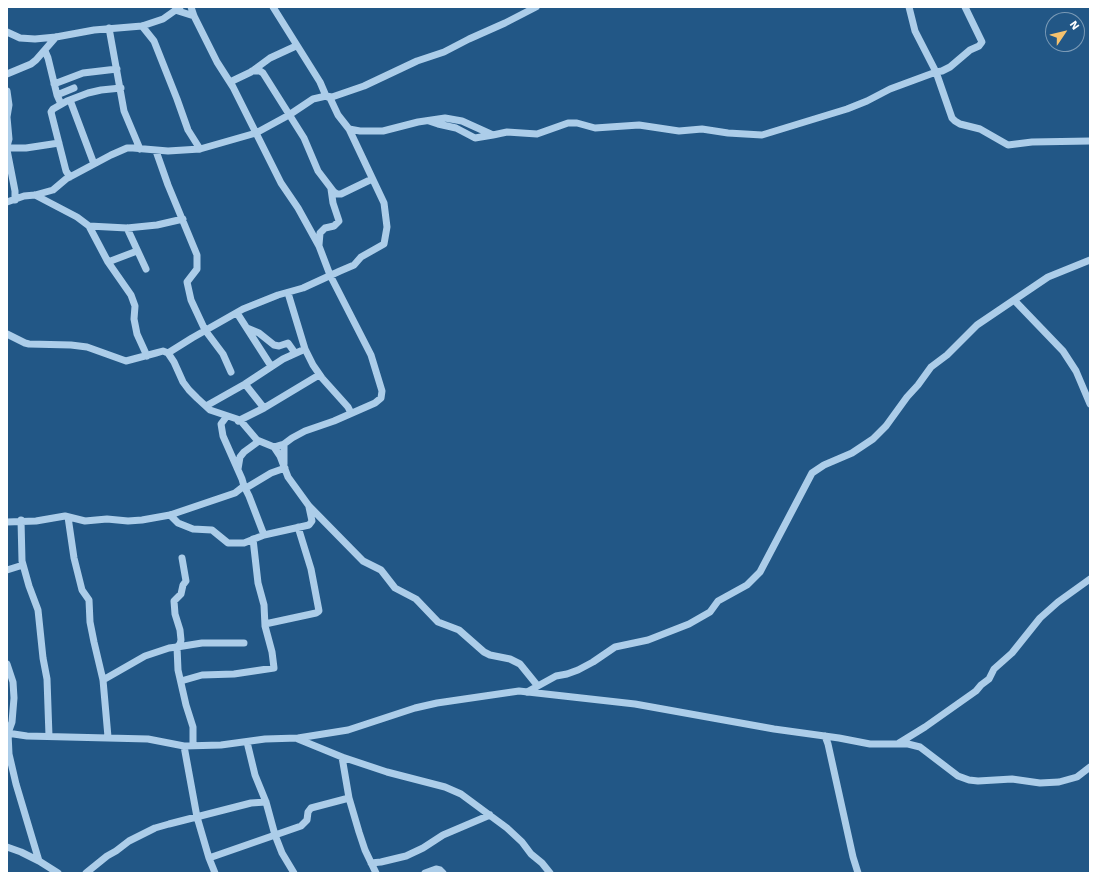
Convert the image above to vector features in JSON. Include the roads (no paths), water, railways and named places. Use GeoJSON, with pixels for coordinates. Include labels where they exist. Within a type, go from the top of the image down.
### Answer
{"type":"FeatureCollection","features":[{"type":"Feature","properties":{"kind":"street"},"geometry":{"type":"LineString","coordinates":[[191,7],[217,62],[230,82],[281,183],[298,208],[319,246],[330,275],[371,355],[382,392],[381,398],[375,403],[305,432],[284,444],[274,447]]}},
{"type":"Feature","properties":{"kind":"street"},"geometry":{"type":"LineString","coordinates":[[168,353],[205,330],[237,313],[267,300],[312,284],[354,265],[361,257],[382,246],[386,242],[388,227],[384,203],[366,163],[349,129],[338,115],[330,98],[326,96],[320,82],[296,46],[273,7]]}},
{"type":"Feature","properties":{"kind":"street"},"geometry":{"type":"LineString","coordinates":[[7,202],[24,196],[35,195],[53,190],[70,177],[111,155],[128,148],[156,151],[183,151],[200,149],[256,133],[289,115],[313,99],[326,96],[332,97],[345,93],[417,61],[444,52],[536,7]]}},
{"type":"Feature","properties":{"kind":"street"},"geometry":{"type":"LineString","coordinates":[[908,7],[914,31],[936,72],[952,118],[960,124],[980,129],[1008,145],[1032,142],[1090,141]]}},
{"type":"Feature","properties":{"kind":"street"},"geometry":{"type":"LineString","coordinates":[[349,129],[360,131],[383,131],[429,120],[445,118],[457,119],[493,135],[507,132],[537,134],[568,123],[577,123],[595,128],[639,125],[673,130],[702,129],[728,133],[762,135],[847,109],[936,72],[942,72],[950,67],[970,50],[981,44],[981,39],[965,7]]}},
{"type":"Feature","properties":{"kind":"street"},"geometry":{"type":"LineString","coordinates":[[7,32],[20,38],[28,39],[56,37],[109,28],[142,26],[163,19],[178,8],[194,16]]}},
{"type":"Feature","properties":{"kind":"street"},"geometry":{"type":"LineString","coordinates":[[142,26],[154,41],[192,140],[200,149]]}},
{"type":"Feature","properties":{"kind":"street"},"geometry":{"type":"LineString","coordinates":[[109,28],[124,111],[140,149]]}},
{"type":"Feature","properties":{"kind":"street"},"geometry":{"type":"LineString","coordinates":[[7,74],[31,64],[56,37]]}},
{"type":"Feature","properties":{"kind":"street"},"geometry":{"type":"LineString","coordinates":[[230,82],[252,71],[270,58],[296,46]]}},
{"type":"Feature","properties":{"kind":"street"},"geometry":{"type":"LineString","coordinates":[[44,51],[48,58],[56,95],[61,104]]}},
{"type":"Feature","properties":{"kind":"street"},"geometry":{"type":"LineString","coordinates":[[54,84],[83,72],[117,69]]}},
{"type":"Feature","properties":{"kind":"street"},"geometry":{"type":"LineString","coordinates":[[252,71],[262,72],[306,142],[318,170],[331,189],[337,194],[341,194],[372,179]]}},
{"type":"Feature","properties":{"kind":"street"},"geometry":{"type":"LineString","coordinates":[[56,95],[74,88]]}},
{"type":"Feature","properties":{"kind":"street"},"geometry":{"type":"LineString","coordinates":[[70,177],[66,171],[51,112],[61,104],[88,92],[121,88]]}},
{"type":"Feature","properties":{"kind":"street"},"geometry":{"type":"LineString","coordinates":[[7,91],[9,105],[7,117],[9,139],[7,148],[15,191],[15,200]]}},
{"type":"Feature","properties":{"kind":"street"},"geometry":{"type":"LineString","coordinates":[[70,100],[94,164]]}},
{"type":"Feature","properties":{"kind":"street"},"geometry":{"type":"LineString","coordinates":[[7,148],[26,148],[59,143]]}},
{"type":"Feature","properties":{"kind":"street"},"geometry":{"type":"LineString","coordinates":[[156,151],[168,185],[198,255],[197,269],[187,280],[191,300],[205,330],[223,354],[231,372]]}},
{"type":"Feature","properties":{"kind":"street"},"geometry":{"type":"LineString","coordinates":[[319,246],[319,237],[322,230],[334,226],[339,221],[333,203],[331,189]]}},
{"type":"Feature","properties":{"kind":"street"},"geometry":{"type":"LineString","coordinates":[[35,195],[77,217],[89,226],[108,262],[131,295],[135,306],[134,319],[137,334],[147,356]]}},
{"type":"Feature","properties":{"kind":"street"},"geometry":{"type":"LineString","coordinates":[[89,226],[126,228],[157,225],[183,219]]}},
{"type":"Feature","properties":{"kind":"street"},"geometry":{"type":"LineString","coordinates":[[126,228],[146,269]]}},
{"type":"Feature","properties":{"kind":"street"},"geometry":{"type":"LineString","coordinates":[[108,262],[137,251]]}},
{"type":"Feature","properties":{"kind":"street"},"geometry":{"type":"LineString","coordinates":[[526,692],[556,676],[578,670],[615,647],[648,640],[689,624],[710,612],[718,601],[747,585],[760,572],[812,473],[824,465],[852,454],[873,439],[886,426],[931,367],[947,355],[977,325],[1048,277],[1090,260]]}},
{"type":"Feature","properties":{"kind":"street"},"geometry":{"type":"LineString","coordinates":[[288,293],[306,349],[319,375],[348,407],[351,413]]}},
{"type":"Feature","properties":{"kind":"street"},"geometry":{"type":"LineString","coordinates":[[1014,300],[1063,351],[1076,372],[1090,404]]}},
{"type":"Feature","properties":{"kind":"street"},"geometry":{"type":"LineString","coordinates":[[237,313],[272,366]]}},
{"type":"Feature","properties":{"kind":"street"},"geometry":{"type":"LineString","coordinates":[[247,328],[259,333],[274,345],[279,346],[288,342],[295,353]]}},
{"type":"Feature","properties":{"kind":"street"},"geometry":{"type":"LineString","coordinates":[[7,334],[29,344],[87,347],[126,361],[163,352],[168,353],[172,356],[180,377],[187,388],[210,410],[238,421],[240,420],[252,436],[259,441],[274,447],[280,456],[288,477],[309,506],[363,561],[381,570],[395,588],[416,598],[438,622],[458,630],[484,652],[490,655],[510,659],[520,664],[537,685]]}},
{"type":"Feature","properties":{"kind":"street"},"geometry":{"type":"LineString","coordinates":[[206,406],[245,384],[272,366],[295,353],[306,349]]}},
{"type":"Feature","properties":{"kind":"street"},"geometry":{"type":"LineString","coordinates":[[238,421],[264,408],[319,375]]}},
{"type":"Feature","properties":{"kind":"street"},"geometry":{"type":"LineString","coordinates":[[245,384],[264,408]]}},
{"type":"Feature","properties":{"kind":"street"},"geometry":{"type":"LineString","coordinates":[[227,416],[221,424],[224,436],[264,535]]}},
{"type":"Feature","properties":{"kind":"street"},"geometry":{"type":"LineString","coordinates":[[238,470],[240,458],[244,452],[259,441]]}},
{"type":"Feature","properties":{"kind":"street"},"geometry":{"type":"LineString","coordinates":[[284,444],[284,466]]}},
{"type":"Feature","properties":{"kind":"street"},"geometry":{"type":"LineString","coordinates":[[7,522],[21,520],[36,521],[68,517],[84,521],[107,519],[128,521],[170,515],[224,498],[240,491],[284,466]]}},
{"type":"Feature","properties":{"kind":"street"},"geometry":{"type":"LineString","coordinates":[[170,515],[178,523],[193,529],[212,530],[228,543],[246,543],[264,535],[309,525],[311,522],[309,506]]}},
{"type":"Feature","properties":{"kind":"street"},"geometry":{"type":"LineString","coordinates":[[68,517],[74,558],[82,590],[89,600],[90,622],[104,680],[108,737]]}},
{"type":"Feature","properties":{"kind":"street"},"geometry":{"type":"LineString","coordinates":[[21,520],[23,565],[39,617],[43,658],[48,687],[49,736]]}},
{"type":"Feature","properties":{"kind":"street"},"geometry":{"type":"LineString","coordinates":[[265,624],[316,613],[319,611],[311,569],[298,528]]}},
{"type":"Feature","properties":{"kind":"street"},"geometry":{"type":"LineString","coordinates":[[181,681],[202,675],[234,674],[274,668],[272,652],[265,624],[264,605],[258,583],[254,539]]}},
{"type":"Feature","properties":{"kind":"street"},"geometry":{"type":"LineString","coordinates":[[182,558],[186,580],[182,585],[181,595],[174,601],[175,614],[181,640],[176,649],[178,670],[193,727],[193,745]]}},
{"type":"Feature","properties":{"kind":"street"},"geometry":{"type":"LineString","coordinates":[[7,570],[23,565]]}},
{"type":"Feature","properties":{"kind":"street"},"geometry":{"type":"LineString","coordinates":[[899,743],[925,727],[976,691],[989,679],[994,669],[1012,654],[1040,618],[1058,602],[1090,579]]}},
{"type":"Feature","properties":{"kind":"street"},"geometry":{"type":"LineString","coordinates":[[104,680],[134,664],[145,656],[198,643],[244,642]]}},
{"type":"Feature","properties":{"kind":"street"},"geometry":{"type":"LineString","coordinates":[[7,664],[13,682],[14,698],[12,722],[7,733],[9,754],[16,784],[39,861]]}},
{"type":"Feature","properties":{"kind":"street"},"geometry":{"type":"LineString","coordinates":[[7,733],[27,736],[148,739],[184,746],[221,745],[265,739],[298,738],[348,730],[409,710],[437,703],[516,691],[640,705],[774,729],[870,744],[908,744],[920,747],[958,776],[969,780],[1012,780],[1040,783],[1059,782],[1077,777],[1090,767]]}},
{"type":"Feature","properties":{"kind":"street"},"geometry":{"type":"LineString","coordinates":[[824,736],[828,744],[842,813],[858,873]]}},
{"type":"Feature","properties":{"kind":"street"},"geometry":{"type":"LineString","coordinates":[[298,738],[342,757],[387,772],[452,789],[507,828],[550,873]]}},
{"type":"Feature","properties":{"kind":"street"},"geometry":{"type":"LineString","coordinates":[[247,742],[255,775],[266,802],[275,835],[282,853],[294,873]]}},
{"type":"Feature","properties":{"kind":"street"},"geometry":{"type":"LineString","coordinates":[[184,746],[198,817],[209,858],[215,873]]}},
{"type":"Feature","properties":{"kind":"street"},"geometry":{"type":"LineString","coordinates":[[342,757],[349,798],[362,842],[376,873]]}},
{"type":"Feature","properties":{"kind":"street"},"geometry":{"type":"LineString","coordinates":[[209,858],[301,826],[307,820],[308,812],[311,808],[349,798]]}},
{"type":"Feature","properties":{"kind":"street"},"geometry":{"type":"LineString","coordinates":[[86,873],[107,856],[134,838],[169,824],[251,803],[266,802]]}},
{"type":"Feature","properties":{"kind":"street"},"geometry":{"type":"LineString","coordinates":[[371,863],[406,856],[434,842],[443,835],[490,815]]}},
{"type":"Feature","properties":{"kind":"street"},"geometry":{"type":"LineString","coordinates":[[7,848],[21,852],[58,873]]}},
{"type":"Feature","properties":{"kind":"street"},"geometry":{"type":"LineString","coordinates":[[425,873],[436,869],[440,870],[442,873]]}}]}
